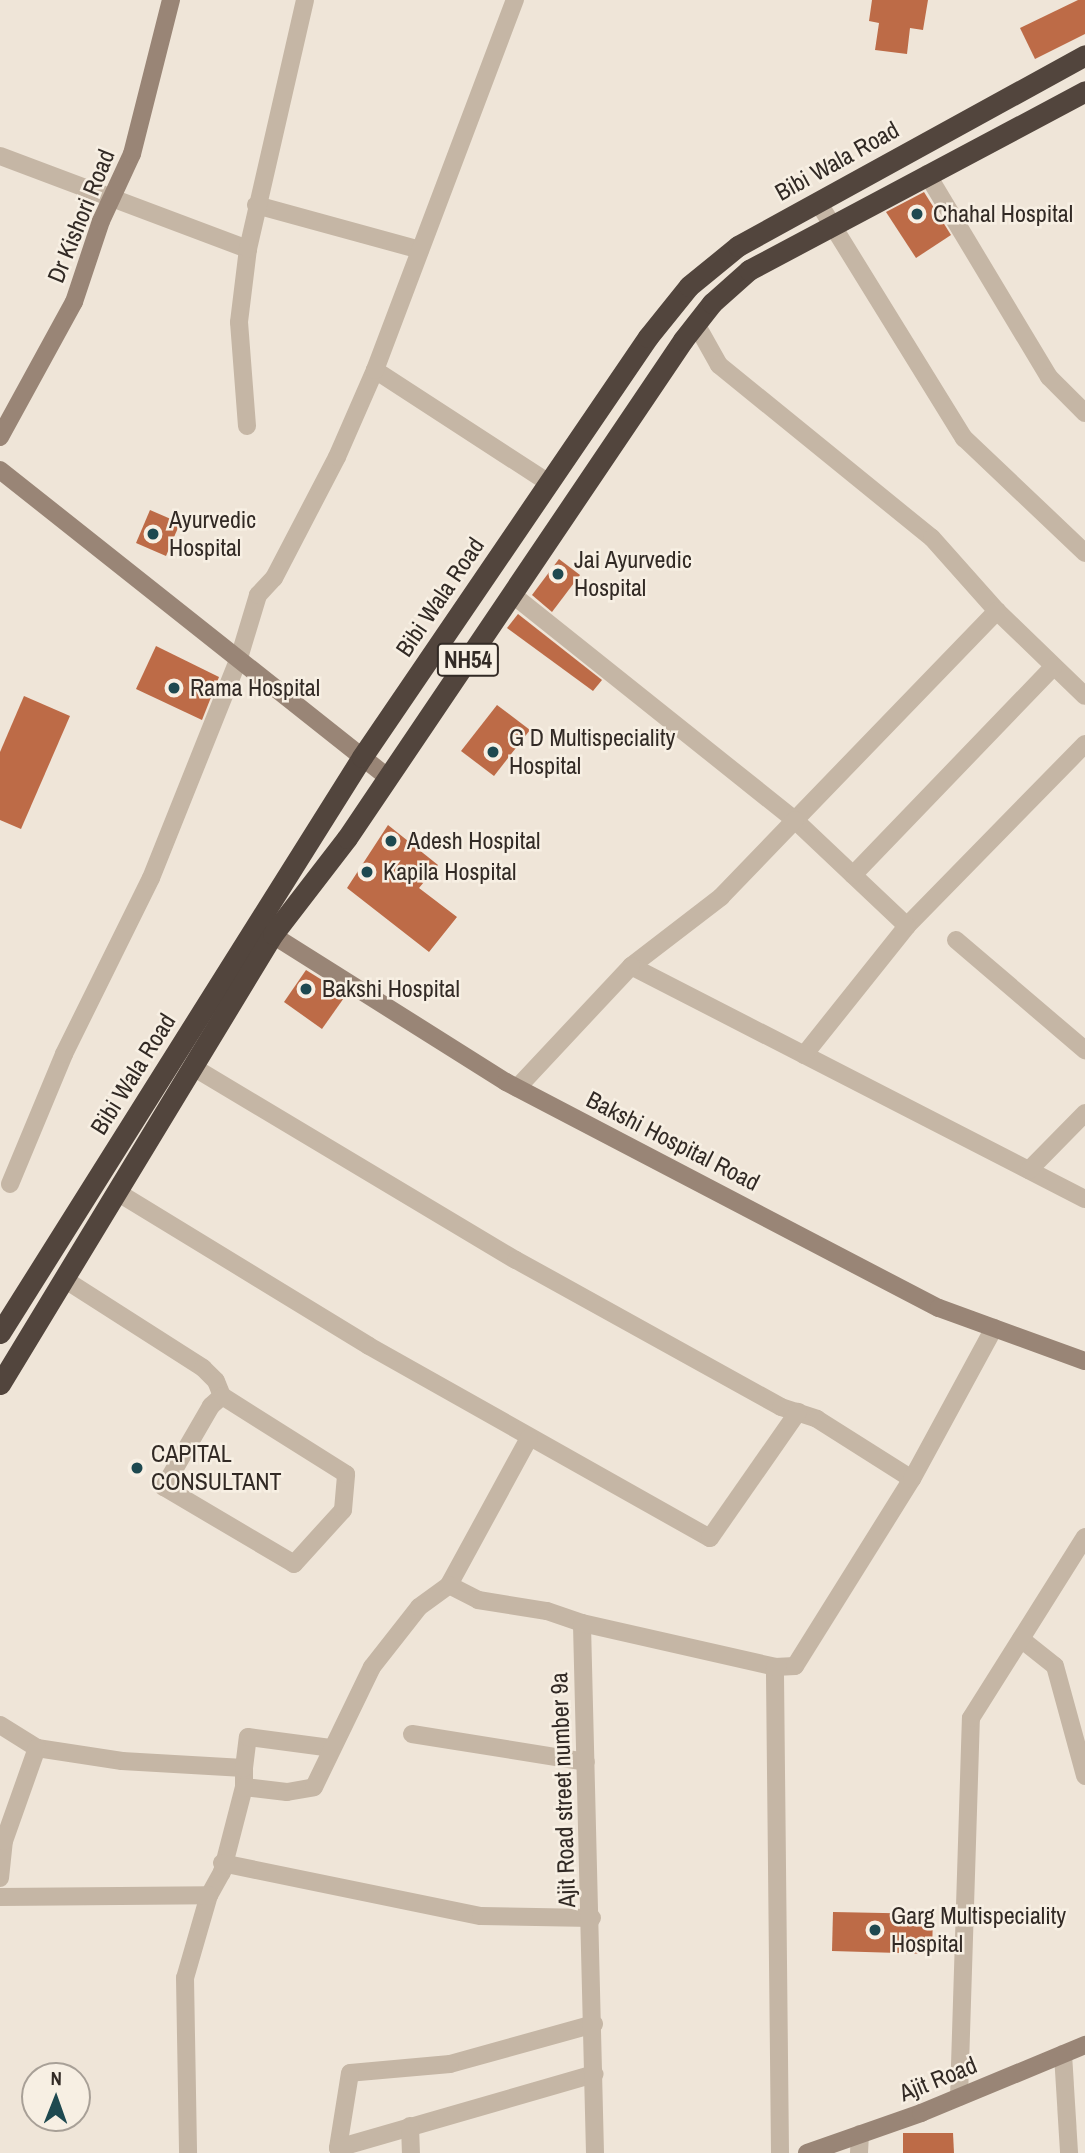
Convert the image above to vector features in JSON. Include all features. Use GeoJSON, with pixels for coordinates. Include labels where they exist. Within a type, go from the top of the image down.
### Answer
{"type":"FeatureCollection","features":[{"type":"Feature","properties":{"kind":"highway","name":"Bibi Wala Road"},"geometry":{"type":"LineString","coordinates":[[0,1333],[266,931],[362,757],[549,483],[689,286],[738,246],[1085,55]]}},
{"type":"Feature","properties":{"kind":"highway","name":"NH54"},"geometry":{"type":"LineString","coordinates":[[0,1384],[193,1067],[266,931],[388,778],[696,324],[749,270],[1085,91]]}},
{"type":"Feature","properties":{"kind":"street","name":"Dr Kishori Road"},"geometry":{"type":"LineString","coordinates":[[0,437],[74,302],[148,102],[171,0]]}},
{"type":"Feature","properties":{"kind":"street"},"geometry":{"type":"LineString","coordinates":[[247,426],[239,322],[247,248],[305,0]]}},
{"type":"Feature","properties":{"kind":"street"},"geometry":{"type":"LineString","coordinates":[[10,1184],[64,1054],[151,878],[239,658],[258,595],[274,578],[337,457],[375,370],[515,0]]}},
{"type":"Feature","properties":{"kind":"street"},"geometry":{"type":"LineString","coordinates":[[0,156],[247,248]]}},
{"type":"Feature","properties":{"kind":"street"},"geometry":{"type":"LineString","coordinates":[[927,174],[1049,377],[1085,413]]}},
{"type":"Feature","properties":{"kind":"street"},"geometry":{"type":"LineString","coordinates":[[818,202],[964,438],[1085,553]]}},
{"type":"Feature","properties":{"kind":"street"},"geometry":{"type":"LineString","coordinates":[[256,205],[420,250]]}},
{"type":"Feature","properties":{"kind":"street"},"geometry":{"type":"LineString","coordinates":[[696,324],[719,365],[932,538],[997,611],[1085,696]]}},
{"type":"Feature","properties":{"kind":"street"},"geometry":{"type":"LineString","coordinates":[[375,370],[549,483]]}},
{"type":"Feature","properties":{"kind":"street"},"geometry":{"type":"LineString","coordinates":[[0,470],[388,778]]}},
{"type":"Feature","properties":{"kind":"street"},"geometry":{"type":"LineString","coordinates":[[513,595],[795,820],[907,926]]}},
{"type":"Feature","properties":{"kind":"street"},"geometry":{"type":"LineString","coordinates":[[517,1088],[631,966],[722,897],[997,611]]}},
{"type":"Feature","properties":{"kind":"street"},"geometry":{"type":"LineString","coordinates":[[853,875],[1053,667]]}},
{"type":"Feature","properties":{"kind":"street"},"geometry":{"type":"LineString","coordinates":[[804,1055],[907,926],[1085,744]]}},
{"type":"Feature","properties":{"kind":"street","name":"Bakshi Hospital Road"},"geometry":{"type":"LineString","coordinates":[[266,931],[517,1088],[939,1308],[1085,1361]]}},
{"type":"Feature","properties":{"kind":"street"},"geometry":{"type":"LineString","coordinates":[[956,940],[1085,1050]]}},
{"type":"Feature","properties":{"kind":"street"},"geometry":{"type":"LineString","coordinates":[[631,966],[1085,1199]]}},
{"type":"Feature","properties":{"kind":"street"},"geometry":{"type":"LineString","coordinates":[[193,1067],[516,1260],[780,1407],[798,1412],[912,1479]]}},
{"type":"Feature","properties":{"kind":"street"},"geometry":{"type":"LineString","coordinates":[[1029,1170],[1085,1113]]}},
{"type":"Feature","properties":{"kind":"street"},"geometry":{"type":"LineString","coordinates":[[117,1192],[369,1346],[512,1423],[529,1438],[710,1538],[798,1412]]}},
{"type":"Feature","properties":{"kind":"street"},"geometry":{"type":"LineString","coordinates":[[64,1279],[203,1368],[222,1396],[346,1475],[344,1510],[294,1564],[164,1488],[211,1406],[222,1396]]}},
{"type":"Feature","properties":{"kind":"street"},"geometry":{"type":"LineString","coordinates":[[449,1585],[478,1600],[547,1611],[582,1623],[775,1667],[795,1666],[912,1479],[994,1328]]}},
{"type":"Feature","properties":{"kind":"street"},"geometry":{"type":"LineString","coordinates":[[244,1787],[287,1792],[314,1787],[372,1667],[419,1607],[449,1585],[529,1438]]}},
{"type":"Feature","properties":{"kind":"street"},"geometry":{"type":"LineString","coordinates":[[959,2097],[971,1718],[1085,1537]]}},
{"type":"Feature","properties":{"kind":"street","name":"Ajit Road street number 9a"},"geometry":{"type":"LineString","coordinates":[[582,1623],[592,1918],[595,2153]]}},
{"type":"Feature","properties":{"kind":"street"},"geometry":{"type":"LineString","coordinates":[[1021,1639],[1055,1666],[1085,1776]]}},
{"type":"Feature","properties":{"kind":"street"},"geometry":{"type":"LineString","coordinates":[[775,1667],[780,2153]]}},
{"type":"Feature","properties":{"kind":"street"},"geometry":{"type":"LineString","coordinates":[[0,1725],[37,1748],[122,1761],[244,1768]]}},
{"type":"Feature","properties":{"kind":"street"},"geometry":{"type":"LineString","coordinates":[[412,1734],[586,1762]]}},
{"type":"Feature","properties":{"kind":"street"},"geometry":{"type":"LineString","coordinates":[[188,2153],[185,1978],[244,1787],[248,1737],[332,1748]]}},
{"type":"Feature","properties":{"kind":"street"},"geometry":{"type":"LineString","coordinates":[[0,1878],[4,1841],[37,1748]]}},
{"type":"Feature","properties":{"kind":"street"},"geometry":{"type":"LineString","coordinates":[[222,1863],[481,1916],[592,1918]]}},
{"type":"Feature","properties":{"kind":"street"},"geometry":{"type":"LineString","coordinates":[[0,1897],[209,1895]]}},
{"type":"Feature","properties":{"kind":"street"},"geometry":{"type":"LineString","coordinates":[[594,2024],[450,2064],[350,2073],[338,2148],[594,2074]]}},
{"type":"Feature","properties":{"kind":"street","name":"Ajit Road"},"geometry":{"type":"LineString","coordinates":[[807,2153],[959,2097],[1085,2045]]}},
{"type":"Feature","properties":{"kind":"street"},"geometry":{"type":"LineString","coordinates":[[1063,2054],[1069,2153]]}},
{"type":"Feature","properties":{"kind":"street"},"geometry":{"type":"LineString","coordinates":[[410,2126],[411,2153]]}},
{"type":"Feature","properties":{"kind":"street"},"geometry":{"type":"LineString","coordinates":[[859,2153],[860,2134]]}},
{"type":"Feature","properties":{"kind":"building"},"geometry":{"type":"Polygon","coordinates":[[[872,0],[928,0],[923,30],[910,28],[907,54],[875,50],[879,23],[869,21],[872,0]]]}},
{"type":"Feature","properties":{"kind":"building"},"geometry":{"type":"Polygon","coordinates":[[[1078,0],[1085,0],[1085,34],[1035,59],[1020,28],[1078,0]]]}},
{"type":"Feature","properties":{"kind":"building"},"geometry":{"type":"Polygon","coordinates":[[[924,192],[951,235],[916,258],[886,212],[924,192]]]}},
{"type":"Feature","properties":{"kind":"building"},"geometry":{"type":"Polygon","coordinates":[[[150,510],[180,523],[166,556],[136,543],[150,510]]]}},
{"type":"Feature","properties":{"kind":"building"},"geometry":{"type":"Polygon","coordinates":[[[559,559],[580,575],[552,612],[532,595],[559,559]]]}},
{"type":"Feature","properties":{"kind":"building"},"geometry":{"type":"Polygon","coordinates":[[[518,614],[602,680],[593,691],[507,628],[518,614]]]}},
{"type":"Feature","properties":{"kind":"building"},"geometry":{"type":"Polygon","coordinates":[[[156,646],[219,677],[202,720],[136,689],[156,646]]]}},
{"type":"Feature","properties":{"kind":"building"},"geometry":{"type":"Polygon","coordinates":[[[24,696],[70,716],[21,829],[0,820],[0,752],[24,696]]]}},
{"type":"Feature","properties":{"kind":"building"},"geometry":{"type":"Polygon","coordinates":[[[497,705],[530,730],[494,776],[461,751],[497,705]]]}},
{"type":"Feature","properties":{"kind":"building"},"geometry":{"type":"Polygon","coordinates":[[[388,825],[438,865],[419,888],[457,917],[429,952],[347,888],[388,825]]]}},
{"type":"Feature","properties":{"kind":"building"},"geometry":{"type":"Polygon","coordinates":[[[306,970],[346,995],[322,1029],[284,1002],[306,970]]]}},
{"type":"Feature","properties":{"kind":"building"},"geometry":{"type":"Polygon","coordinates":[[[833,1912],[933,1914],[932,1954],[832,1951],[833,1912]]]}},
{"type":"Feature","properties":{"kind":"building"},"geometry":{"type":"Polygon","coordinates":[[[903,2133],[953,2133],[954,2153],[903,2153],[903,2133]]]}},
{"type":"Feature","properties":{"kind":"place","name":"Chahal Hospital"},"geometry":{"type":"Point","coordinates":[917,214]}},
{"type":"Feature","properties":{"kind":"place","name":"Ayurvedic Hospital"},"geometry":{"type":"Point","coordinates":[153,534]}},
{"type":"Feature","properties":{"kind":"place","name":"Jai Ayurvedic Hospital"},"geometry":{"type":"Point","coordinates":[558,574]}},
{"type":"Feature","properties":{"kind":"place","name":"Rama Hospital"},"geometry":{"type":"Point","coordinates":[174,688]}},
{"type":"Feature","properties":{"kind":"place","name":"G D Multispeciality Hospital"},"geometry":{"type":"Point","coordinates":[493,752]}},
{"type":"Feature","properties":{"kind":"place","name":"Adesh Hospital"},"geometry":{"type":"Point","coordinates":[391,841]}},
{"type":"Feature","properties":{"kind":"place","name":"Kapila Hospital"},"geometry":{"type":"Point","coordinates":[367,872]}},
{"type":"Feature","properties":{"kind":"place","name":"Bakshi Hospital"},"geometry":{"type":"Point","coordinates":[306,989]}},
{"type":"Feature","properties":{"kind":"place","name":"CAPITAL CONSULTANT"},"geometry":{"type":"Point","coordinates":[137,1468]}},
{"type":"Feature","properties":{"kind":"place","name":"Garg Multispeciality Hospital"},"geometry":{"type":"Point","coordinates":[875,1930]}}]}
